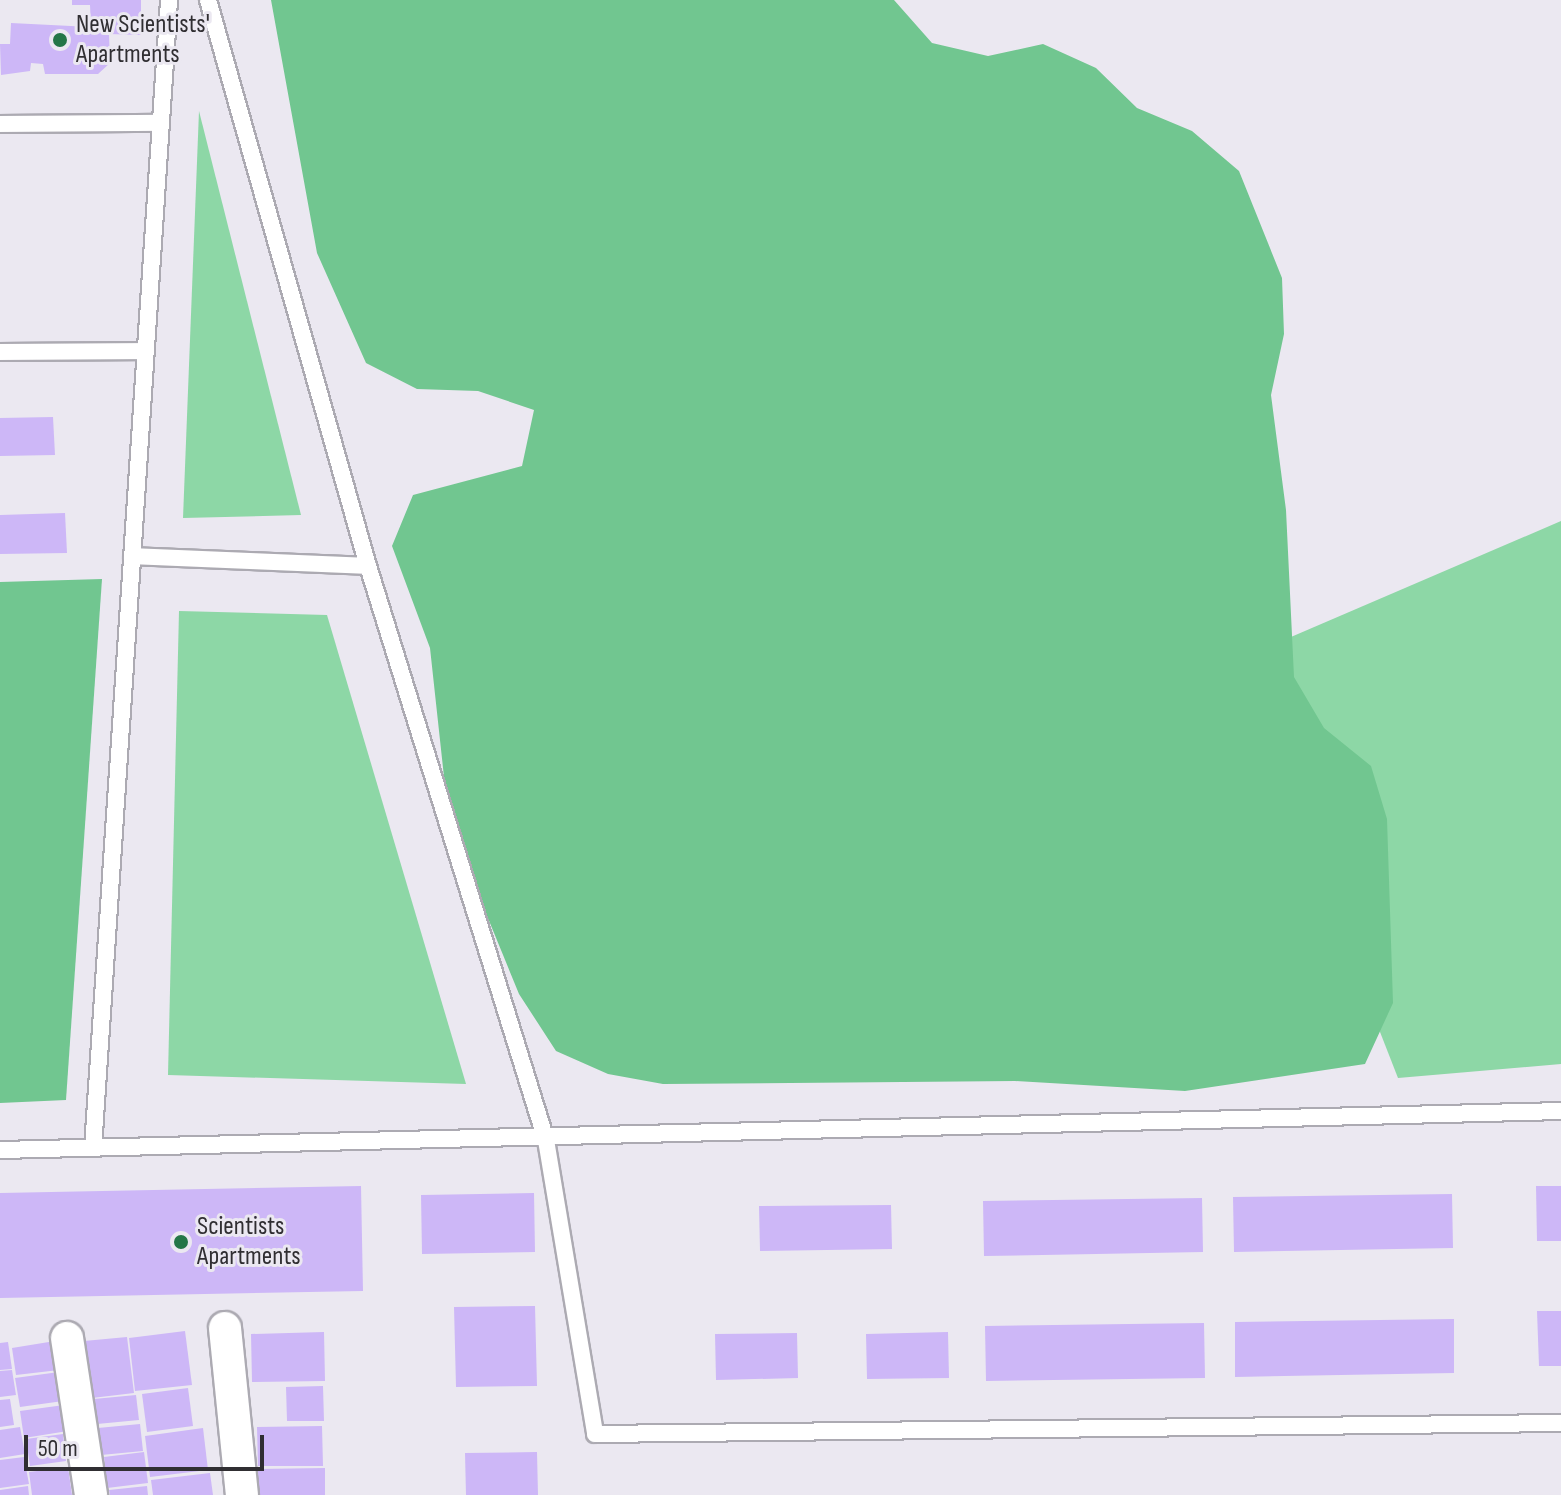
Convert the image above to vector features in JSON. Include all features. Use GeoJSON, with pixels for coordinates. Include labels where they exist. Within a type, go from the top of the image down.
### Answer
{"type":"FeatureCollection","features":[{"type":"Feature","properties":{"kind":"street"},"geometry":{"type":"LineString","coordinates":[[225,1328],[242,1495]]}},
{"type":"Feature","properties":{"kind":"street"},"geometry":{"type":"LineString","coordinates":[[67,1338],[91,1495]]}},
{"type":"Feature","properties":{"kind":"lane"},"geometry":{"type":"LineString","coordinates":[[93,1148],[169,0]]}},
{"type":"Feature","properties":{"kind":"lane"},"geometry":{"type":"LineString","coordinates":[[208,0],[368,566],[546,1140],[595,1434],[1561,1423]]}},
{"type":"Feature","properties":{"kind":"lane"},"geometry":{"type":"LineString","coordinates":[[0,124],[161,123]]}},
{"type":"Feature","properties":{"kind":"lane"},"geometry":{"type":"LineString","coordinates":[[0,352],[146,351]]}},
{"type":"Feature","properties":{"kind":"lane"},"geometry":{"type":"LineString","coordinates":[[132,556],[368,566]]}},
{"type":"Feature","properties":{"kind":"lane"},"geometry":{"type":"LineString","coordinates":[[0,1150],[546,1140],[1561,1111]]}},
{"type":"Feature","properties":{"kind":"green space"},"geometry":{"type":"Polygon","coordinates":[[[271,0],[894,0],[932,43],[988,56],[1043,44],[1096,68],[1137,108],[1192,131],[1239,171],[1282,278],[1284,334],[1271,395],[1286,510],[1294,677],[1324,728],[1371,766],[1387,819],[1393,1003],[1365,1064],[1185,1091],[1015,1081],[663,1084],[608,1074],[556,1051],[519,994],[449,823],[430,648],[392,546],[413,495],[522,466],[534,410],[478,391],[417,389],[366,363],[317,253],[271,0]]]}},
{"type":"Feature","properties":{"kind":"green space"},"geometry":{"type":"Polygon","coordinates":[[[199,111],[301,515],[183,518],[199,111]]]}},
{"type":"Feature","properties":{"kind":"green space"},"geometry":{"type":"Polygon","coordinates":[[[1561,521],[1561,1064],[1398,1078],[1235,661],[1561,521]]]}},
{"type":"Feature","properties":{"kind":"green space"},"geometry":{"type":"Polygon","coordinates":[[[102,579],[66,1100],[0,1103],[0,582],[102,579]]]}},
{"type":"Feature","properties":{"kind":"green space"},"geometry":{"type":"Polygon","coordinates":[[[179,611],[327,615],[466,1084],[168,1075],[179,611]]]}},
{"type":"Feature","properties":{"kind":"building","name":"New Scientists' Apartments"},"geometry":{"type":"Polygon","coordinates":[[[72,0],[141,0],[141,35],[109,34],[110,63],[98,74],[45,74],[43,64],[31,63],[30,71],[1,75],[0,44],[10,44],[11,23],[91,27],[90,5],[72,5],[72,0]]]}},
{"type":"Feature","properties":{"kind":"building"},"geometry":{"type":"Polygon","coordinates":[[[53,417],[55,455],[0,456],[0,418],[53,417]]]}},
{"type":"Feature","properties":{"kind":"building"},"geometry":{"type":"Polygon","coordinates":[[[65,513],[67,553],[0,554],[0,515],[65,513]]]}},
{"type":"Feature","properties":{"kind":"building","name":"Scientists Apartments"},"geometry":{"type":"Polygon","coordinates":[[[361,1186],[363,1291],[0,1298],[0,1193],[361,1186]]]}},
{"type":"Feature","properties":{"kind":"building"},"geometry":{"type":"Polygon","coordinates":[[[1536,1186],[1561,1186],[1561,1241],[1537,1241],[1536,1186]]]}},
{"type":"Feature","properties":{"kind":"building"},"geometry":{"type":"Polygon","coordinates":[[[534,1193],[535,1252],[422,1254],[421,1195],[534,1193]]]}},
{"type":"Feature","properties":{"kind":"building"},"geometry":{"type":"Polygon","coordinates":[[[1452,1194],[1453,1248],[1234,1252],[1233,1197],[1452,1194]]]}},
{"type":"Feature","properties":{"kind":"building"},"geometry":{"type":"Polygon","coordinates":[[[1202,1198],[1203,1252],[984,1256],[983,1201],[1202,1198]]]}},
{"type":"Feature","properties":{"kind":"building"},"geometry":{"type":"Polygon","coordinates":[[[891,1205],[892,1249],[760,1251],[759,1206],[891,1205]]]}},
{"type":"Feature","properties":{"kind":"building"},"geometry":{"type":"Polygon","coordinates":[[[535,1306],[537,1386],[456,1387],[454,1307],[535,1306]]]}},
{"type":"Feature","properties":{"kind":"building"},"geometry":{"type":"Polygon","coordinates":[[[1537,1311],[1561,1311],[1561,1366],[1539,1366],[1537,1311]]]}},
{"type":"Feature","properties":{"kind":"building"},"geometry":{"type":"Polygon","coordinates":[[[1454,1319],[1454,1373],[1235,1377],[1235,1322],[1454,1319]]]}},
{"type":"Feature","properties":{"kind":"building"},"geometry":{"type":"Polygon","coordinates":[[[1204,1323],[1205,1378],[986,1381],[985,1326],[1204,1323]]]}},
{"type":"Feature","properties":{"kind":"building"},"geometry":{"type":"Polygon","coordinates":[[[185,1331],[192,1385],[135,1391],[129,1338],[185,1331]]]}},
{"type":"Feature","properties":{"kind":"building"},"geometry":{"type":"Polygon","coordinates":[[[324,1332],[325,1381],[252,1382],[251,1334],[324,1332]]]}},
{"type":"Feature","properties":{"kind":"building"},"geometry":{"type":"Polygon","coordinates":[[[948,1332],[949,1378],[867,1379],[866,1334],[948,1332]]]}},
{"type":"Feature","properties":{"kind":"building"},"geometry":{"type":"Polygon","coordinates":[[[797,1333],[798,1378],[716,1380],[715,1334],[797,1333]]]}},
{"type":"Feature","properties":{"kind":"building"},"geometry":{"type":"Polygon","coordinates":[[[127,1337],[134,1393],[92,1398],[84,1341],[127,1337]]]}},
{"type":"Feature","properties":{"kind":"building"},"geometry":{"type":"Polygon","coordinates":[[[55,1341],[59,1370],[16,1375],[12,1348],[55,1341]]]}},
{"type":"Feature","properties":{"kind":"building"},"geometry":{"type":"Polygon","coordinates":[[[8,1342],[12,1369],[0,1370],[0,1343],[8,1342]]]}},
{"type":"Feature","properties":{"kind":"building"},"geometry":{"type":"Polygon","coordinates":[[[12,1370],[16,1395],[0,1397],[0,1371],[12,1370]]]}},
{"type":"Feature","properties":{"kind":"building"},"geometry":{"type":"Polygon","coordinates":[[[59,1372],[63,1401],[20,1407],[15,1378],[59,1372]]]}},
{"type":"Feature","properties":{"kind":"building"},"geometry":{"type":"Polygon","coordinates":[[[323,1386],[324,1421],[287,1421],[286,1387],[323,1386]]]}},
{"type":"Feature","properties":{"kind":"building"},"geometry":{"type":"Polygon","coordinates":[[[188,1388],[193,1426],[147,1432],[142,1394],[188,1388]]]}},
{"type":"Feature","properties":{"kind":"building"},"geometry":{"type":"Polygon","coordinates":[[[136,1395],[139,1420],[97,1424],[94,1399],[136,1395]]]}},
{"type":"Feature","properties":{"kind":"building"},"geometry":{"type":"Polygon","coordinates":[[[10,1399],[14,1425],[0,1427],[0,1400],[10,1399]]]}},
{"type":"Feature","properties":{"kind":"building"},"geometry":{"type":"Polygon","coordinates":[[[64,1405],[68,1431],[24,1438],[20,1411],[64,1405]]]}},
{"type":"Feature","properties":{"kind":"building"},"geometry":{"type":"Polygon","coordinates":[[[140,1424],[143,1451],[101,1455],[98,1428],[140,1424]]]}},
{"type":"Feature","properties":{"kind":"building"},"geometry":{"type":"Polygon","coordinates":[[[322,1426],[323,1466],[258,1466],[257,1427],[322,1426]]]}},
{"type":"Feature","properties":{"kind":"building"},"geometry":{"type":"Polygon","coordinates":[[[20,1427],[25,1454],[0,1458],[0,1430],[20,1427]]]}},
{"type":"Feature","properties":{"kind":"building"},"geometry":{"type":"Polygon","coordinates":[[[203,1428],[208,1470],[150,1477],[145,1436],[203,1428]]]}},
{"type":"Feature","properties":{"kind":"building"},"geometry":{"type":"Polygon","coordinates":[[[63,1434],[66,1461],[30,1466],[26,1439],[63,1434]]]}},
{"type":"Feature","properties":{"kind":"building"},"geometry":{"type":"Polygon","coordinates":[[[144,1452],[148,1483],[107,1488],[104,1457],[144,1452]]]}},
{"type":"Feature","properties":{"kind":"building"},"geometry":{"type":"Polygon","coordinates":[[[537,1452],[538,1495],[466,1495],[465,1453],[537,1452]]]}},
{"type":"Feature","properties":{"kind":"building"},"geometry":{"type":"Polygon","coordinates":[[[24,1457],[29,1484],[0,1488],[0,1460],[24,1457]]]}},
{"type":"Feature","properties":{"kind":"building"},"geometry":{"type":"Polygon","coordinates":[[[68,1467],[72,1495],[32,1495],[29,1472],[68,1467]]]}},
{"type":"Feature","properties":{"kind":"building"},"geometry":{"type":"Polygon","coordinates":[[[325,1468],[325,1495],[258,1495],[258,1469],[325,1468]]]}},
{"type":"Feature","properties":{"kind":"building"},"geometry":{"type":"Polygon","coordinates":[[[210,1473],[213,1495],[153,1495],[151,1480],[210,1473]]]}},
{"type":"Feature","properties":{"kind":"building"},"geometry":{"type":"Polygon","coordinates":[[[28,1486],[29,1495],[0,1495],[0,1490],[28,1486]]]}},
{"type":"Feature","properties":{"kind":"building"},"geometry":{"type":"Polygon","coordinates":[[[147,1486],[148,1495],[110,1495],[109,1490],[147,1486]]]}},
{"type":"Feature","properties":{"kind":"place","name":"New Scientists' Apartments"},"geometry":{"type":"Point","coordinates":[60,40]}},
{"type":"Feature","properties":{"kind":"place","name":"Scientists Apartments"},"geometry":{"type":"Point","coordinates":[181,1242]}}]}
